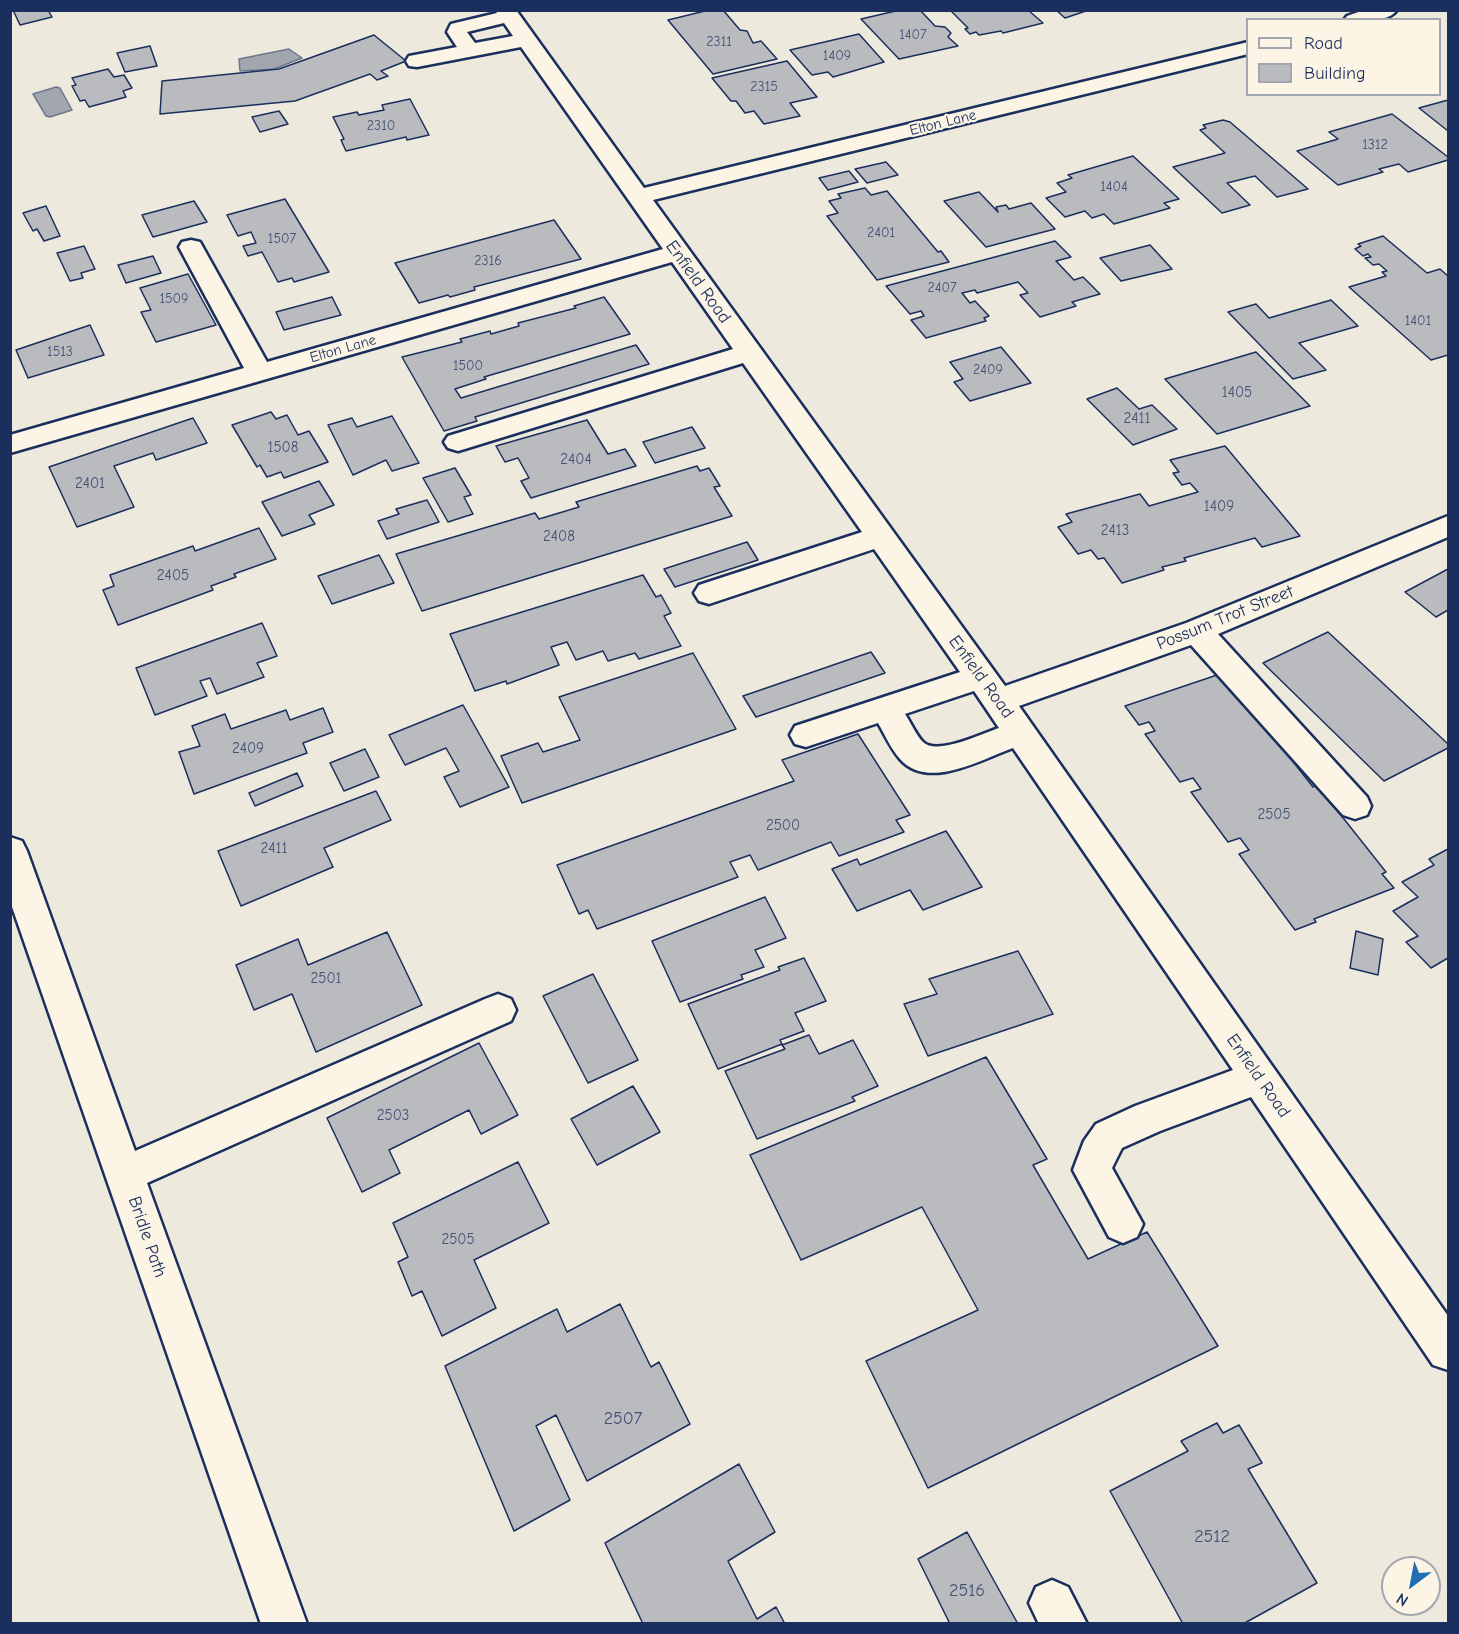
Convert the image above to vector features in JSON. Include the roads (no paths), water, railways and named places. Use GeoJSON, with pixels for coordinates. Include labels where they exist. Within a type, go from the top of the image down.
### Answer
{"type":"FeatureCollection","features":[{"type":"Feature","properties":{"kind":"street"},"geometry":{"type":"LineString","coordinates":[[1360,18],[1387,10]]}},
{"type":"Feature","properties":{"kind":"street"},"geometry":{"type":"LineString","coordinates":[[417,61],[470,51],[513,22]]}},
{"type":"Feature","properties":{"kind":"street"},"geometry":{"type":"LineString","coordinates":[[470,51],[457,32],[458,28],[513,22]]}},
{"type":"Feature","properties":{"kind":"street","name":"Enfield Road"},"geometry":{"type":"LineString","coordinates":[[513,22],[998,701],[1449,1350]]}},
{"type":"Feature","properties":{"kind":"street","name":"Elton Lane"},"geometry":{"type":"LineString","coordinates":[[637,197],[1246,48]]}},
{"type":"Feature","properties":{"kind":"street"},"geometry":{"type":"LineString","coordinates":[[191,247],[260,373]]}},
{"type":"Feature","properties":{"kind":"street","name":"Elton Lane"},"geometry":{"type":"LineString","coordinates":[[10,444],[676,253]]}},
{"type":"Feature","properties":{"kind":"street"},"geometry":{"type":"LineString","coordinates":[[458,442],[748,353]]}},
{"type":"Feature","properties":{"kind":"street","name":"Possum Trot Street"},"geometry":{"type":"LineString","coordinates":[[998,701],[1197,631],[1449,526]]}},
{"type":"Feature","properties":{"kind":"street"},"geometry":{"type":"LineString","coordinates":[[710,593],[880,537]]}},
{"type":"Feature","properties":{"kind":"street"},"geometry":{"type":"LineString","coordinates":[[1197,631],[1355,806]]}},
{"type":"Feature","properties":{"kind":"street"},"geometry":{"type":"LineString","coordinates":[[806,735],[980,676]]}},
{"type":"Feature","properties":{"kind":"street"},"geometry":{"type":"LineString","coordinates":[[885,709],[912,751],[925,760],[946,759],[1020,733]]}},
{"type":"Feature","properties":{"kind":"street","name":"Bridle Path"},"geometry":{"type":"LineString","coordinates":[[10,851],[284,1623]]}},
{"type":"Feature","properties":{"kind":"street"},"geometry":{"type":"LineString","coordinates":[[125,1174],[498,1010]]}},
{"type":"Feature","properties":{"kind":"street"},"geometry":{"type":"LineString","coordinates":[[1123,1224],[1092,1170],[1097,1154],[1109,1136],[1148,1118],[1259,1077]]}}]}
